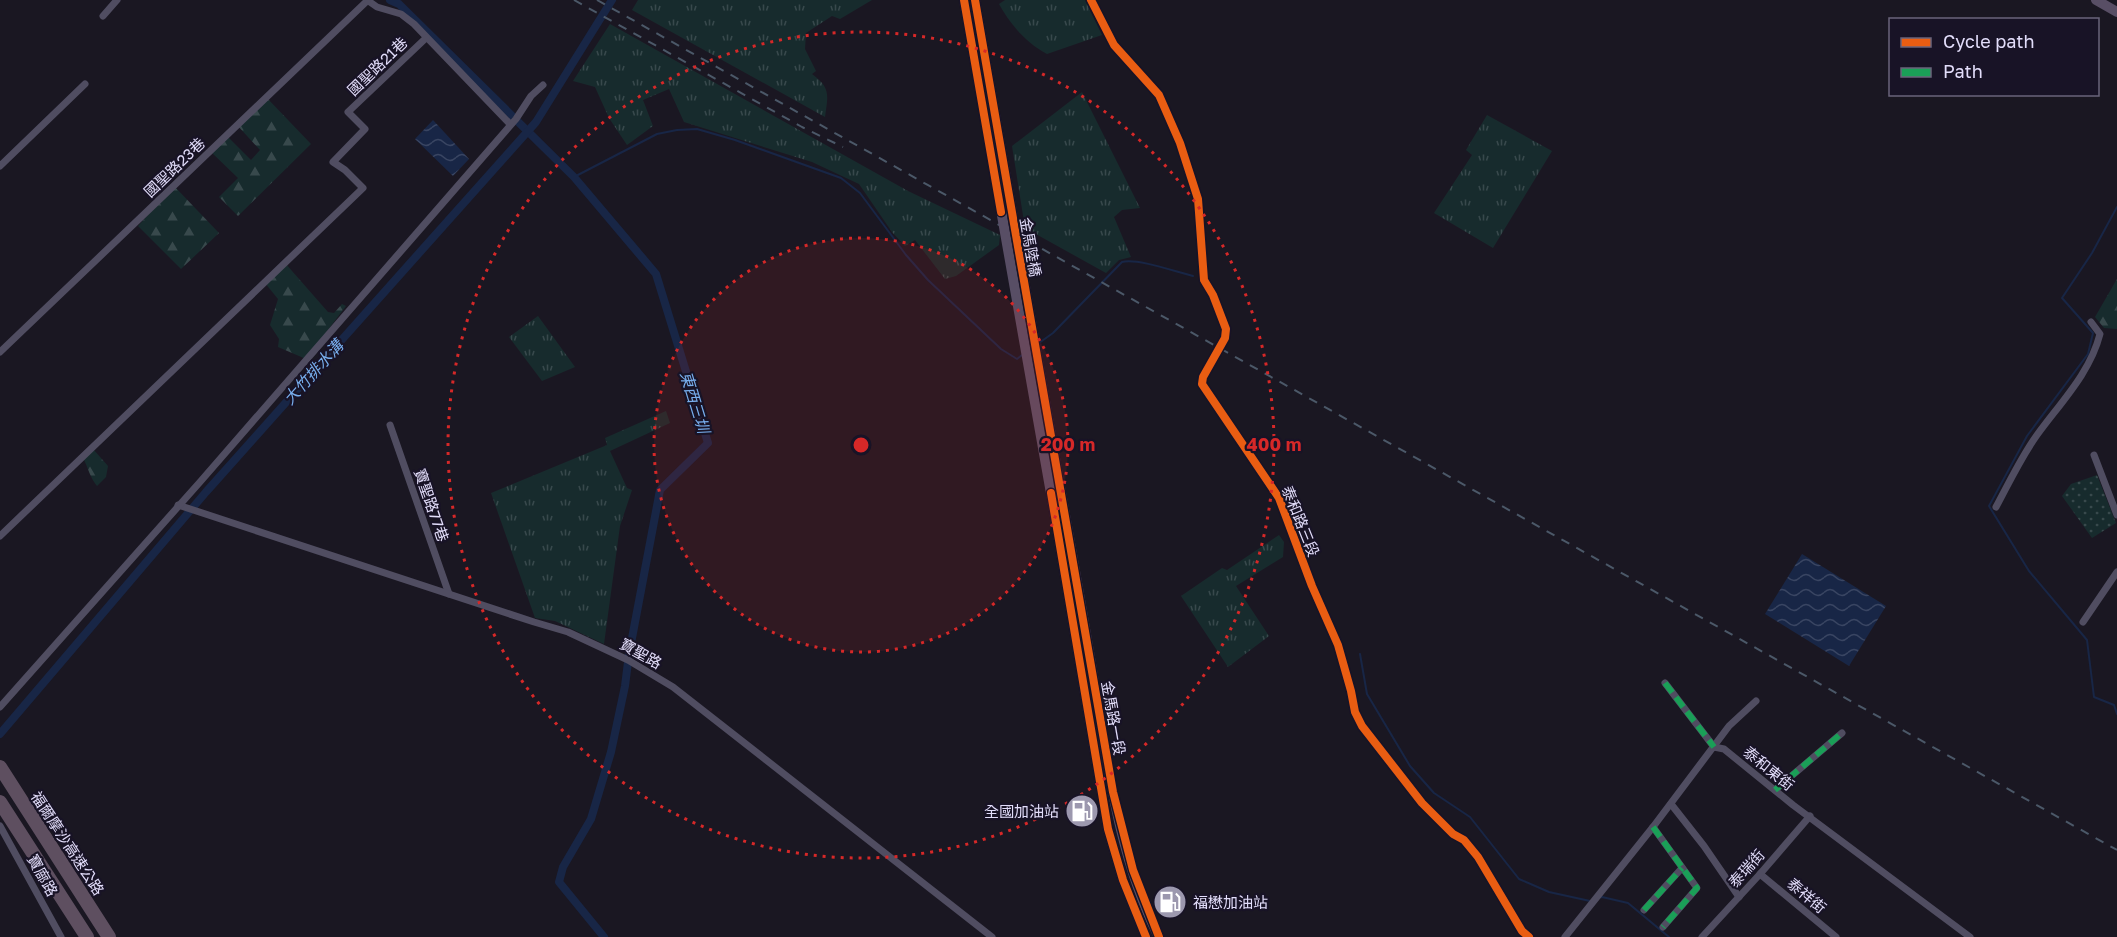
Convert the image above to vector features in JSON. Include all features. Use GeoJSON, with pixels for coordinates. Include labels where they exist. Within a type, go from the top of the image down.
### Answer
{"type":"FeatureCollection","features":[{"type":"Feature","properties":{"kind":"highway","name":"福爾摩沙高速公路"},"geometry":{"type":"LineString","coordinates":[[0,767],[109,937]]}},
{"type":"Feature","properties":{"kind":"highway"},"geometry":{"type":"LineString","coordinates":[[0,802],[87,937]]}},
{"type":"Feature","properties":{"kind":"main road","name":"金馬陸橋"},"geometry":{"type":"LineString","coordinates":[[964,0],[1057,498]]}},
{"type":"Feature","properties":{"kind":"main road","name":"金馬陸橋"},"geometry":{"type":"LineString","coordinates":[[975,0],[1057,498]]}},
{"type":"Feature","properties":{"kind":"main road"},"geometry":{"type":"LineString","coordinates":[[2096,0],[2117,12]]}},
{"type":"Feature","properties":{"kind":"main road","name":"金馬路一段"},"geometry":{"type":"LineString","coordinates":[[1057,498],[1108,829],[1123,880],[1146,937]]}},
{"type":"Feature","properties":{"kind":"main road","name":"金馬路一段"},"geometry":{"type":"LineString","coordinates":[[1057,498],[1123,834],[1141,895],[1159,937]]}},
{"type":"Feature","properties":{"kind":"street"},"geometry":{"type":"LineString","coordinates":[[103,16],[117,0]]}},
{"type":"Feature","properties":{"kind":"street"},"geometry":{"type":"LineString","coordinates":[[367,0],[377,7],[401,14],[510,124]]}},
{"type":"Feature","properties":{"kind":"street","name":"國聖路23巷"},"geometry":{"type":"LineString","coordinates":[[0,352],[367,0]]}},
{"type":"Feature","properties":{"kind":"street","name":"泰和路三段"},"geometry":{"type":"LineString","coordinates":[[1091,0],[1114,45],[1159,95],[1180,143],[1198,199],[1204,280],[1226,329],[1225,338],[1203,377],[1202,384],[1279,498],[1312,586],[1338,645],[1351,691],[1354,712],[1362,726],[1422,803],[1453,834],[1464,840],[1478,856],[1522,931],[1529,937]]}},
{"type":"Feature","properties":{"kind":"street","name":"國聖路21巷"},"geometry":{"type":"LineString","coordinates":[[0,536],[363,188],[345,170],[333,162],[365,129],[348,112],[426,38]]}},
{"type":"Feature","properties":{"kind":"street"},"geometry":{"type":"LineString","coordinates":[[0,166],[85,84]]}},
{"type":"Feature","properties":{"kind":"street"},"geometry":{"type":"LineString","coordinates":[[0,707],[516,119],[531,96],[543,85]]}},
{"type":"Feature","properties":{"kind":"street"},"geometry":{"type":"LineString","coordinates":[[1996,507],[2035,437],[2069,393],[2095,353],[2100,334],[2091,322]]}},
{"type":"Feature","properties":{"kind":"street","name":"寶聖路77巷"},"geometry":{"type":"LineString","coordinates":[[390,425],[449,594]]}},
{"type":"Feature","properties":{"kind":"street"},"geometry":{"type":"LineString","coordinates":[[2094,455],[2117,515]]}},
{"type":"Feature","properties":{"kind":"street","name":"寶聖路"},"geometry":{"type":"LineString","coordinates":[[178,505],[568,632],[628,660],[673,687],[992,937]]}},
{"type":"Feature","properties":{"kind":"street"},"geometry":{"type":"LineString","coordinates":[[2083,622],[2117,572]]}},
{"type":"Feature","properties":{"kind":"street"},"geometry":{"type":"LineString","coordinates":[[1665,683],[1714,747]]}},
{"type":"Feature","properties":{"kind":"street"},"geometry":{"type":"LineString","coordinates":[[1565,937],[1671,804],[1729,726],[1756,701]]}},
{"type":"Feature","properties":{"kind":"street"},"geometry":{"type":"LineString","coordinates":[[1775,790],[1842,733]]}},
{"type":"Feature","properties":{"kind":"street","name":"泰和東街"},"geometry":{"type":"LineString","coordinates":[[1714,747],[1724,749],[1970,937]]}},
{"type":"Feature","properties":{"kind":"street"},"geometry":{"type":"LineString","coordinates":[[1671,804],[1704,846],[1739,897]]}},
{"type":"Feature","properties":{"kind":"street","name":"泰瑞街"},"geometry":{"type":"LineString","coordinates":[[1702,937],[1810,816]]}},
{"type":"Feature","properties":{"kind":"street","name":"寶廍路"},"geometry":{"type":"LineString","coordinates":[[0,826],[62,937]]}},
{"type":"Feature","properties":{"kind":"street"},"geometry":{"type":"LineString","coordinates":[[1653,827],[1697,888],[1663,927]]}},
{"type":"Feature","properties":{"kind":"street"},"geometry":{"type":"LineString","coordinates":[[1644,910],[1682,867]]}},
{"type":"Feature","properties":{"kind":"street","name":"泰祥街"},"geometry":{"type":"LineString","coordinates":[[1760,874],[1836,937]]}},
{"type":"Feature","properties":{"kind":"green space"},"geometry":{"type":"Polygon","coordinates":[[[638,0],[872,0],[840,19],[832,16],[806,33],[805,49],[816,71],[812,74],[827,92],[825,117],[632,10],[638,0]]]}},
{"type":"Feature","properties":{"kind":"green space"},"geometry":{"type":"Polygon","coordinates":[[[1005,0],[1085,0],[1102,35],[1047,54],[1025,39],[1013,26],[999,4],[1005,0]]]}},
{"type":"Feature","properties":{"kind":"green space"},"geometry":{"type":"Polygon","coordinates":[[[610,24],[908,191],[1000,235],[999,245],[956,276],[945,279],[915,240],[905,246],[892,232],[859,184],[812,162],[684,122],[669,89],[643,100],[653,126],[627,145],[609,118],[595,87],[573,81],[610,24]]]}},
{"type":"Feature","properties":{"kind":"green space"},"geometry":{"type":"Polygon","coordinates":[[[1082,92],[1140,208],[1122,210],[1114,217],[1131,257],[1119,260],[1106,273],[1025,228],[1012,146],[1082,92]]]}},
{"type":"Feature","properties":{"kind":"green space"},"geometry":{"type":"Polygon","coordinates":[[[266,97],[311,144],[238,216],[219,197],[238,178],[210,151],[226,135],[251,160],[260,150],[237,125],[266,97]]]}},
{"type":"Feature","properties":{"kind":"green space"},"geometry":{"type":"Polygon","coordinates":[[[1487,115],[1552,151],[1493,248],[1434,213],[1472,155],[1466,150],[1487,115]]]}},
{"type":"Feature","properties":{"kind":"green space"},"geometry":{"type":"Polygon","coordinates":[[[174,186],[219,233],[181,269],[138,226],[174,186]]]}},
{"type":"Feature","properties":{"kind":"green space"},"geometry":{"type":"Polygon","coordinates":[[[285,263],[328,312],[334,313],[342,304],[346,306],[306,359],[278,347],[279,339],[270,325],[278,299],[265,283],[285,263]]]}},
{"type":"Feature","properties":{"kind":"green space"},"geometry":{"type":"Polygon","coordinates":[[[2117,279],[2117,329],[2104,328],[2095,317],[2117,279]]]}},
{"type":"Feature","properties":{"kind":"green space"},"geometry":{"type":"Polygon","coordinates":[[[538,316],[575,367],[542,381],[509,337],[538,316]]]}},
{"type":"Feature","properties":{"kind":"green space"},"geometry":{"type":"Polygon","coordinates":[[[666,411],[670,423],[610,451],[627,488],[632,490],[620,526],[604,644],[555,621],[535,618],[491,493],[607,445],[605,438],[666,411]]]}},
{"type":"Feature","properties":{"kind":"green space"},"geometry":{"type":"Polygon","coordinates":[[[93,449],[108,466],[106,477],[97,486],[83,458],[93,449]]]}},
{"type":"Feature","properties":{"kind":"green space"},"geometry":{"type":"Polygon","coordinates":[[[2097,475],[2116,523],[2092,538],[2062,496],[2071,484],[2097,475]]]}},
{"type":"Feature","properties":{"kind":"green space"},"geometry":{"type":"Polygon","coordinates":[[[1279,535],[1284,542],[1283,557],[1236,586],[1269,636],[1228,667],[1181,596],[1222,568],[1227,570],[1279,535]]]}},
{"type":"Feature","properties":{"kind":"water"},"geometry":{"type":"Polygon","coordinates":[[[433,120],[469,159],[453,176],[415,139],[433,120]]]}},
{"type":"Feature","properties":{"kind":"water"},"geometry":{"type":"Polygon","coordinates":[[[1802,554],[1886,606],[1849,666],[1765,614],[1802,554]]]}},
{"type":"Feature","properties":{"kind":"waterway","name":"東西三圳"},"geometry":{"type":"LineString","coordinates":[[390,0],[399,4],[574,177],[656,274],[708,443],[660,490],[611,752],[591,819],[563,867],[559,882],[604,937]]}},
{"type":"Feature","properties":{"kind":"waterway","name":"大竹排水溝"},"geometry":{"type":"LineString","coordinates":[[0,734],[206,492],[536,122],[612,0]]}},
{"type":"Feature","properties":{"kind":"waterway"},"geometry":{"type":"LineString","coordinates":[[574,177],[657,134],[697,129],[735,140],[841,178],[860,193],[906,255],[928,280],[1001,349],[1017,359],[1022,355]]}},
{"type":"Feature","properties":{"kind":"waterway"},"geometry":{"type":"LineString","coordinates":[[2117,207],[2092,253],[2062,298],[2093,333],[2088,354],[2027,436],[1989,506],[2029,571],[2087,640],[2094,697],[2114,705],[2117,714]]}},
{"type":"Feature","properties":{"kind":"waterway"},"geometry":{"type":"LineString","coordinates":[[1039,343],[1053,333],[1122,262],[1147,264],[1193,276]]}},
{"type":"Feature","properties":{"kind":"waterway"},"geometry":{"type":"LineString","coordinates":[[1360,654],[1367,694],[1410,766],[1434,793],[1470,817],[1519,879],[1549,892],[1590,901]]}},
{"type":"Feature","properties":{"kind":"waterway"},"geometry":{"type":"LineString","coordinates":[[1598,898],[1628,903],[1669,937]]}},
{"type":"Feature","properties":{"kind":"railway"},"geometry":{"type":"LineString","coordinates":[[574,0],[802,127],[843,147]]}},
{"type":"Feature","properties":{"kind":"railway"},"geometry":{"type":"LineString","coordinates":[[597,0],[2117,850]]}},
{"type":"Feature","properties":{"kind":"marked path"},"geometry":{"type":"LineString","coordinates":[[1665,683],[1714,747]]}},
{"type":"Feature","properties":{"kind":"marked path"},"geometry":{"type":"LineString","coordinates":[[1775,790],[1842,733]]}},
{"type":"Feature","properties":{"kind":"marked path"},"geometry":{"type":"LineString","coordinates":[[1653,827],[1697,888],[1663,927]]}},
{"type":"Feature","properties":{"kind":"marked path"},"geometry":{"type":"LineString","coordinates":[[1644,910],[1682,868]]}},
{"type":"Feature","properties":{"kind":"cycle path"},"geometry":{"type":"LineString","coordinates":[[964,0],[1001,212]]}},
{"type":"Feature","properties":{"kind":"cycle path"},"geometry":{"type":"LineString","coordinates":[[975,0],[1113,792],[1133,870],[1159,937]]}},
{"type":"Feature","properties":{"kind":"cycle path"},"geometry":{"type":"LineString","coordinates":[[1091,0],[1114,45],[1159,95],[1180,143],[1198,199],[1204,280],[1213,295],[1226,329],[1225,338],[1203,377],[1202,384],[1279,498],[1312,586],[1338,645],[1355,712],[1362,726],[1422,803],[1453,834],[1464,840],[1478,857],[1522,931],[1529,937]]}},
{"type":"Feature","properties":{"kind":"cycle path"},"geometry":{"type":"LineString","coordinates":[[1051,493],[1108,829],[1123,880],[1146,937]]}},
{"type":"Feature","properties":{"kind":"place","name":"全國加油站"},"geometry":{"type":"Point","coordinates":[1082,811]}},
{"type":"Feature","properties":{"kind":"place","name":"福懋加油站"},"geometry":{"type":"Point","coordinates":[1170,902]}}]}
